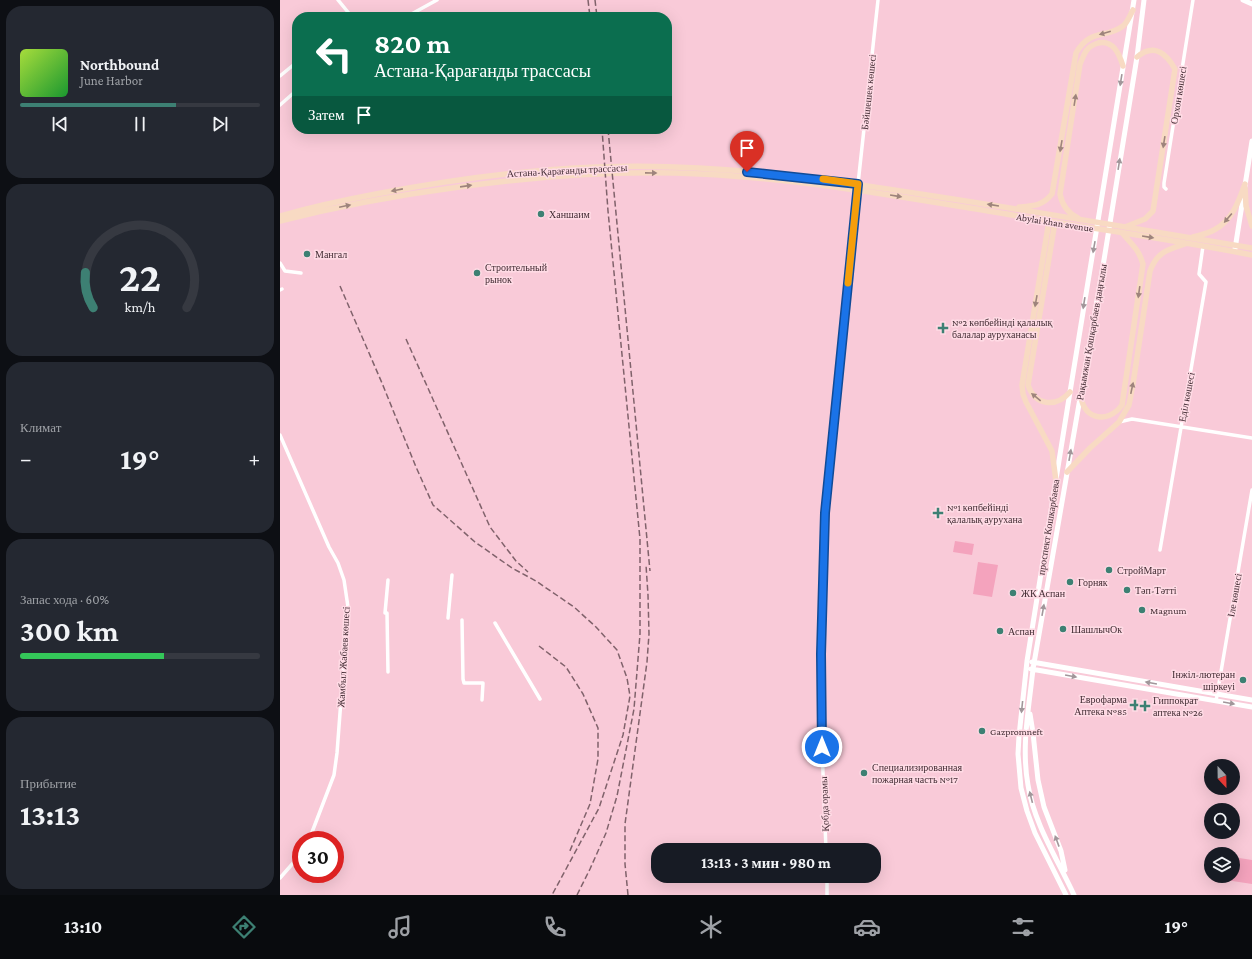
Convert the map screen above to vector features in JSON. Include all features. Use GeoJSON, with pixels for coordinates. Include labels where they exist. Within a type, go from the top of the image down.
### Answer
{"type":"FeatureCollection","features":[{"type":"Feature","properties":{"kind":"main road","name":"Рақымжан Қошқарбаев даңғылы"},"geometry":{"type":"LineString","coordinates":[[1066,416],[1134,0]]}},
{"type":"Feature","properties":{"kind":"main road","name":"Рақымжан Қошқарбаев даңғылы"},"geometry":{"type":"LineString","coordinates":[[1033,669],[1103,266],[1137,57],[1144,0]]}},
{"type":"Feature","properties":{"kind":"main road"},"geometry":{"type":"LineString","coordinates":[[1243,0],[1252,4]]}},
{"type":"Feature","properties":{"kind":"main road"},"geometry":{"type":"LineString","coordinates":[[1013,208],[1038,205],[1046,201],[1052,194],[1076,53],[1081,44],[1092,37],[1116,30],[1123,26],[1127,22],[1133,10]]}},
{"type":"Feature","properties":{"kind":"main road"},"geometry":{"type":"LineString","coordinates":[[1086,221],[1070,213],[1061,202],[1060,194],[1080,64],[1087,49],[1096,44],[1102,43],[1110,44],[1116,50],[1123,66]]}},
{"type":"Feature","properties":{"kind":"main road"},"geometry":{"type":"LineString","coordinates":[[1125,227],[1145,219],[1154,211],[1175,69],[1166,56],[1155,50],[1142,53],[1137,57]]}},
{"type":"Feature","properties":{"kind":"main road"},"geometry":{"type":"LineString","coordinates":[[1235,248],[1252,141]]}},
{"type":"Feature","properties":{"kind":"main road","name":"Астана-Қарағанды трассасы"},"geometry":{"type":"LineString","coordinates":[[280,216],[330,203],[435,183],[512,173],[597,167],[650,166],[762,172],[858,187]]}},
{"type":"Feature","properties":{"kind":"main road","name":"Астана-Қарағанды трассасы"},"geometry":{"type":"LineString","coordinates":[[280,221],[428,191],[517,179],[599,173],[700,174],[858,187]]}},
{"type":"Feature","properties":{"kind":"main road"},"geometry":{"type":"LineString","coordinates":[[1245,184],[1246,206],[1252,226]]}},
{"type":"Feature","properties":{"kind":"main road"},"geometry":{"type":"LineString","coordinates":[[1067,472],[1090,448],[1119,422],[1129,405],[1150,271],[1153,264],[1162,252],[1214,230],[1225,222],[1238,203],[1245,184]]}},
{"type":"Feature","properties":{"kind":"main road","name":"Abylai khan avenue"},"geometry":{"type":"LineString","coordinates":[[858,187],[1013,208],[1125,227],[1188,241],[1203,246],[1252,248]]}},
{"type":"Feature","properties":{"kind":"main road","name":"Abylai khan avenue"},"geometry":{"type":"LineString","coordinates":[[858,187],[1122,233],[1235,248],[1252,255]]}},
{"type":"Feature","properties":{"kind":"main road"},"geometry":{"type":"LineString","coordinates":[[1052,221],[1028,385],[1030,392],[1035,397],[1040,401],[1051,404],[1060,401],[1070,392]]}},
{"type":"Feature","properties":{"kind":"main road"},"geometry":{"type":"LineString","coordinates":[[1052,221],[1022,385],[1022,394],[1052,451],[1056,481]]}},
{"type":"Feature","properties":{"kind":"main road"},"geometry":{"type":"LineString","coordinates":[[1081,392],[1083,406],[1092,415],[1106,417],[1112,415],[1118,411],[1122,405],[1143,264],[1140,254],[1122,233]]}},
{"type":"Feature","properties":{"kind":"main road","name":"проспект Кошкарбаева"},"geometry":{"type":"LineString","coordinates":[[1026,668],[1066,416]]}},
{"type":"Feature","properties":{"kind":"main road"},"geometry":{"type":"LineString","coordinates":[[1027,661],[1252,700]]}},
{"type":"Feature","properties":{"kind":"main road"},"geometry":{"type":"LineString","coordinates":[[1066,895],[1036,833],[1027,811],[1021,788],[1018,754],[1026,668],[1252,707]]}},
{"type":"Feature","properties":{"kind":"main road"},"geometry":{"type":"LineString","coordinates":[[1033,669],[1028,709],[1025,758],[1028,786],[1033,806],[1041,826],[1074,895]]}},
{"type":"Feature","properties":{"kind":"main road"},"geometry":{"type":"LineString","coordinates":[[1028,709],[1033,733],[1038,780],[1044,807],[1061,851],[1067,878]]}},
{"type":"Feature","properties":{"kind":"street"},"geometry":{"type":"LineString","coordinates":[[338,0],[348,12]]}},
{"type":"Feature","properties":{"kind":"street"},"geometry":{"type":"LineString","coordinates":[[415,12],[438,0]]}},
{"type":"Feature","properties":{"kind":"street","name":"Бәйшешек көшесі"},"geometry":{"type":"LineString","coordinates":[[858,187],[878,0]]}},
{"type":"Feature","properties":{"kind":"street","name":"Орхон көшесі"},"geometry":{"type":"LineString","coordinates":[[1166,189],[1164,184],[1193,0]]}},
{"type":"Feature","properties":{"kind":"street"},"geometry":{"type":"LineString","coordinates":[[280,76],[292,66]]}},
{"type":"Feature","properties":{"kind":"street"},"geometry":{"type":"LineString","coordinates":[[280,103],[292,94]]}},
{"type":"Feature","properties":{"kind":"street","name":"Қобда орамы"},"geometry":{"type":"LineString","coordinates":[[826,843],[821,668],[825,513],[858,187]]}},
{"type":"Feature","properties":{"kind":"street","name":"Еділ көшесі"},"geometry":{"type":"LineString","coordinates":[[1160,550],[1206,282],[1199,274],[1203,246]]}},
{"type":"Feature","properties":{"kind":"street"},"geometry":{"type":"LineString","coordinates":[[280,263],[285,271],[301,273]]}},
{"type":"Feature","properties":{"kind":"street"},"geometry":{"type":"LineString","coordinates":[[1119,422],[1132,419],[1252,438]]}},
{"type":"Feature","properties":{"kind":"street","name":"Жамбыл Жабаев көшесі"},"geometry":{"type":"LineString","coordinates":[[280,435],[329,547],[338,563],[344,580],[348,607],[334,775],[312,831]]}},
{"type":"Feature","properties":{"kind":"street","name":"Іле көшесі"},"geometry":{"type":"LineString","coordinates":[[1216,701],[1252,490]]}},
{"type":"Feature","properties":{"kind":"street"},"geometry":{"type":"LineString","coordinates":[[448,618],[452,575]]}},
{"type":"Feature","properties":{"kind":"street"},"geometry":{"type":"LineString","coordinates":[[388,580],[386,613],[388,672]]}},
{"type":"Feature","properties":{"kind":"street"},"geometry":{"type":"LineString","coordinates":[[462,620],[463,679],[464,683],[483,683],[482,700]]}},
{"type":"Feature","properties":{"kind":"street"},"geometry":{"type":"LineString","coordinates":[[495,623],[540,698]]}},
{"type":"Feature","properties":{"kind":"street"},"geometry":{"type":"LineString","coordinates":[[280,878],[292,864]]}},
{"type":"Feature","properties":{"kind":"street"},"geometry":{"type":"LineString","coordinates":[[827,883],[828,895]]}},
{"type":"Feature","properties":{"kind":"shaded area"},"geometry":{"type":"Polygon","coordinates":[[[955,541],[974,544],[972,555],[953,552],[955,541]]]}},
{"type":"Feature","properties":{"kind":"shaded area"},"geometry":{"type":"Polygon","coordinates":[[[978,562],[998,565],[992,597],[973,594],[978,562]]]}},
{"type":"Feature","properties":{"kind":"shaded area"},"geometry":{"type":"Polygon","coordinates":[[[1240,858],[1252,860],[1252,884],[1240,882],[1240,858]]]}},
{"type":"Feature","properties":{"kind":"railway"},"geometry":{"type":"LineString","coordinates":[[588,0],[589,12]]}},
{"type":"Feature","properties":{"kind":"railway"},"geometry":{"type":"LineString","coordinates":[[595,0],[596,12]]}},
{"type":"Feature","properties":{"kind":"railway"},"geometry":{"type":"LineString","coordinates":[[577,895],[606,833],[617,796],[634,709],[640,634],[640,539],[608,211],[602,134]]}},
{"type":"Feature","properties":{"kind":"railway"},"geometry":{"type":"LineString","coordinates":[[608,134],[650,571]]}},
{"type":"Feature","properties":{"kind":"railway"},"geometry":{"type":"LineString","coordinates":[[340,286],[433,505],[475,542],[512,568],[536,581],[574,607],[596,627],[617,650],[627,678],[630,696],[623,735],[599,808],[552,895]]}},
{"type":"Feature","properties":{"kind":"railway"},"geometry":{"type":"LineString","coordinates":[[406,339],[490,527],[516,561],[528,572]]}},
{"type":"Feature","properties":{"kind":"railway"},"geometry":{"type":"LineString","coordinates":[[628,895],[625,864],[625,824],[647,662],[649,634],[646,565]]}},
{"type":"Feature","properties":{"kind":"railway"},"geometry":{"type":"LineString","coordinates":[[539,646],[566,667],[583,694],[598,728],[598,759],[590,804],[569,853]]}},
{"type":"Feature","properties":{"kind":"slow traffic"},"geometry":{"type":"LineString","coordinates":[[823,179],[858,184],[848,283]]}},
{"type":"Feature","properties":{"kind":"place","name":"Ханшаим"},"geometry":{"type":"Point","coordinates":[541,214]}},
{"type":"Feature","properties":{"kind":"place","name":"Мангал"},"geometry":{"type":"Point","coordinates":[307,254]}},
{"type":"Feature","properties":{"kind":"place","name":"Строительный рынок"},"geometry":{"type":"Point","coordinates":[477,273]}},
{"type":"Feature","properties":{"kind":"place","name":"№2 көпбейінді қалалық балалар ауруханасы"},"geometry":{"type":"Point","coordinates":[943,328]}},
{"type":"Feature","properties":{"kind":"place","name":"№1 көпбейінді қалалық аурухана"},"geometry":{"type":"Point","coordinates":[938,513]}},
{"type":"Feature","properties":{"kind":"place","name":"СтройМарт"},"geometry":{"type":"Point","coordinates":[1109,570]}},
{"type":"Feature","properties":{"kind":"place","name":"Горняк"},"geometry":{"type":"Point","coordinates":[1070,582]}},
{"type":"Feature","properties":{"kind":"place","name":"Тәп-Тәтті"},"geometry":{"type":"Point","coordinates":[1127,590]}},
{"type":"Feature","properties":{"kind":"place","name":"ЖК Аспан"},"geometry":{"type":"Point","coordinates":[1013,593]}},
{"type":"Feature","properties":{"kind":"place","name":"Magnum"},"geometry":{"type":"Point","coordinates":[1142,610]}},
{"type":"Feature","properties":{"kind":"place","name":"ШашлычОк"},"geometry":{"type":"Point","coordinates":[1063,629]}},
{"type":"Feature","properties":{"kind":"place","name":"Аспан"},"geometry":{"type":"Point","coordinates":[1000,631]}},
{"type":"Feature","properties":{"kind":"place","name":"Інжіл-лютеран шіркеуі"},"geometry":{"type":"Point","coordinates":[1243,680]}},
{"type":"Feature","properties":{"kind":"place","name":"Еврофарма Аптека №85"},"geometry":{"type":"Point","coordinates":[1135,705]}},
{"type":"Feature","properties":{"kind":"place","name":"Гиппократ аптека №26"},"geometry":{"type":"Point","coordinates":[1145,706]}},
{"type":"Feature","properties":{"kind":"place","name":"Gazpromneft"},"geometry":{"type":"Point","coordinates":[982,731]}},
{"type":"Feature","properties":{"kind":"place","name":"Специализированная пожарная часть №17"},"geometry":{"type":"Point","coordinates":[864,773]}},
{"type":"Feature","properties":{"kind":"route"},"geometry":{"type":"LineString","coordinates":[[747,172],[762,172],[858,184],[825,513],[821,654],[822,747]]}}]}
